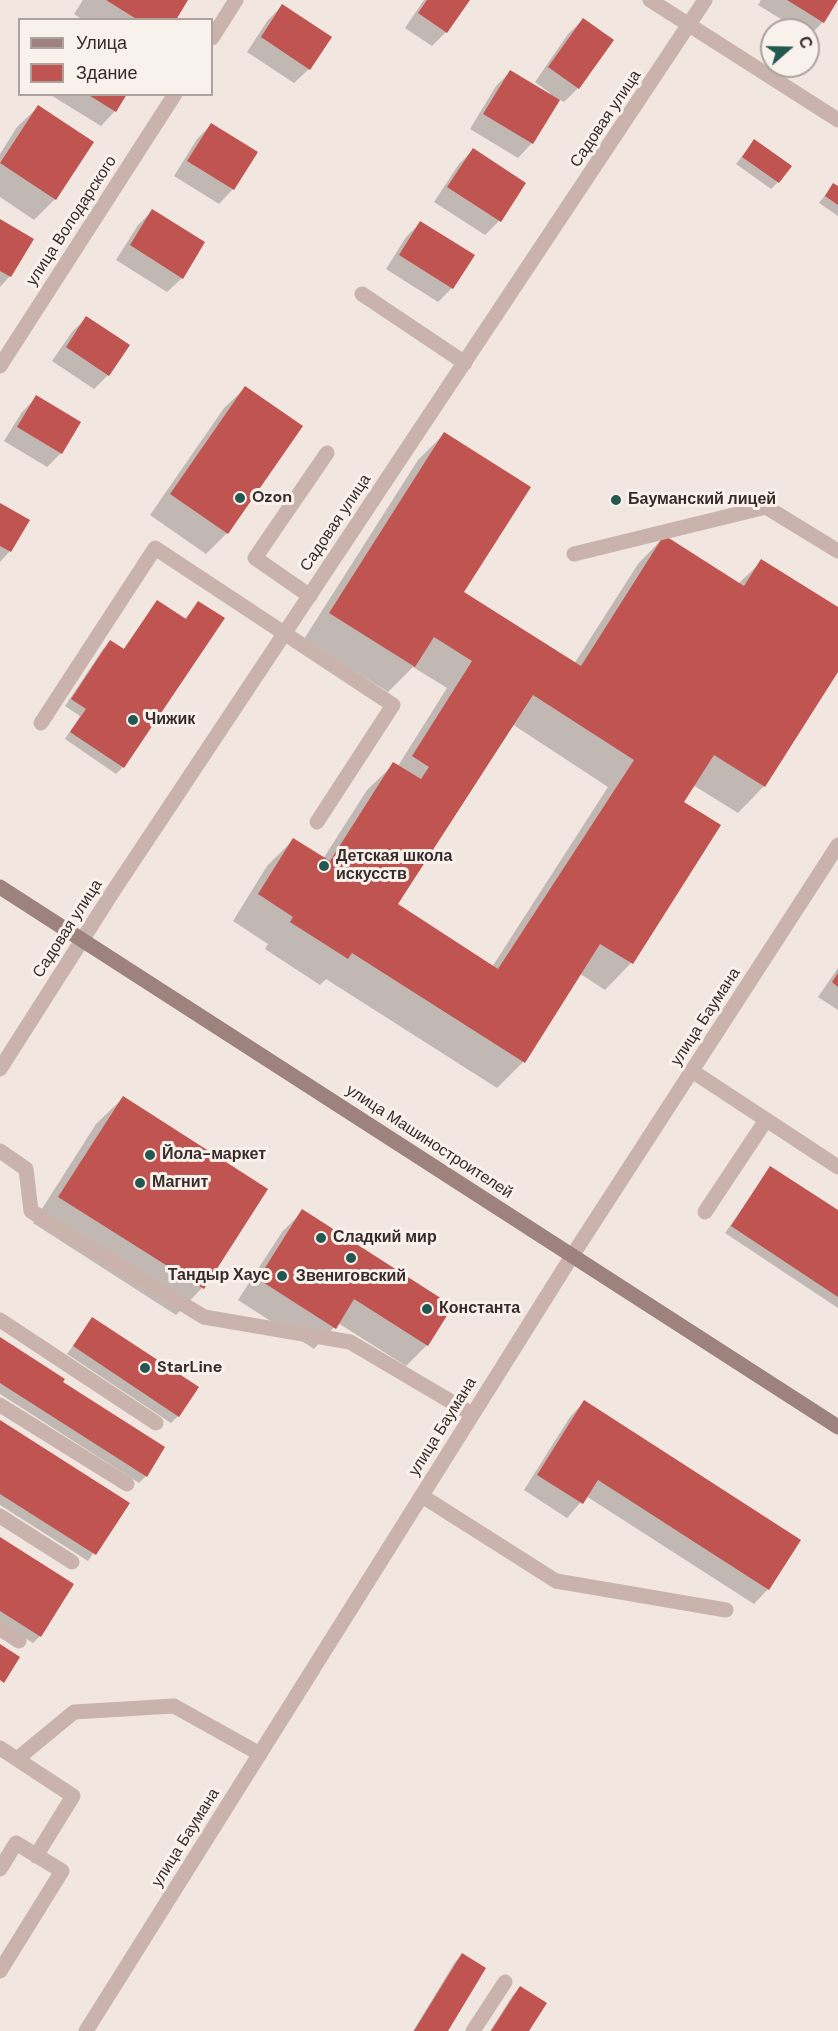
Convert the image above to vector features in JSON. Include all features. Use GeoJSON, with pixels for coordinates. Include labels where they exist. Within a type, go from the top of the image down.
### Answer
{"type":"FeatureCollection","features":[{"type":"Feature","properties":{"kind":"main road","name":"улица Машиностроителей"},"geometry":{"type":"LineString","coordinates":[[0,887],[838,1427]]}},
{"type":"Feature","properties":{"kind":"street"},"geometry":{"type":"LineString","coordinates":[[213,36],[236,0]]}},
{"type":"Feature","properties":{"kind":"street"},"geometry":{"type":"LineString","coordinates":[[650,0],[837,118]]}},
{"type":"Feature","properties":{"kind":"street","name":"Садовая улица"},"geometry":{"type":"LineString","coordinates":[[0,1069],[82,940],[705,0]]}},
{"type":"Feature","properties":{"kind":"street","name":"улица Володарского"},"geometry":{"type":"LineString","coordinates":[[0,366],[174,96]]}},
{"type":"Feature","properties":{"kind":"street"},"geometry":{"type":"LineString","coordinates":[[362,294],[465,363]]}},
{"type":"Feature","properties":{"kind":"street"},"geometry":{"type":"LineString","coordinates":[[310,596],[255,558],[327,453]]}},
{"type":"Feature","properties":{"kind":"street"},"geometry":{"type":"LineString","coordinates":[[574,554],[766,507],[838,550]]}},
{"type":"Feature","properties":{"kind":"street"},"geometry":{"type":"LineString","coordinates":[[40,723],[155,548],[393,705],[317,822]]}},
{"type":"Feature","properties":{"kind":"street","name":"улица Баумана"},"geometry":{"type":"LineString","coordinates":[[86,2031],[572,1256],[838,845]]}},
{"type":"Feature","properties":{"kind":"street"},"geometry":{"type":"LineString","coordinates":[[692,1071],[838,1167]]}},
{"type":"Feature","properties":{"kind":"street"},"geometry":{"type":"LineString","coordinates":[[705,1212],[766,1120]]}},
{"type":"Feature","properties":{"kind":"street"},"geometry":{"type":"LineString","coordinates":[[0,1152],[26,1169],[31,1211],[204,1317],[350,1342],[472,1414]]}},
{"type":"Feature","properties":{"kind":"street"},"geometry":{"type":"LineString","coordinates":[[0,1320],[156,1423]]}},
{"type":"Feature","properties":{"kind":"street"},"geometry":{"type":"LineString","coordinates":[[0,1405],[127,1484]]}},
{"type":"Feature","properties":{"kind":"street"},"geometry":{"type":"LineString","coordinates":[[422,1496],[556,1581],[726,1610]]}},
{"type":"Feature","properties":{"kind":"street"},"geometry":{"type":"LineString","coordinates":[[0,1516],[72,1562]]}},
{"type":"Feature","properties":{"kind":"street"},"geometry":{"type":"LineString","coordinates":[[0,1629],[19,1641]]}},
{"type":"Feature","properties":{"kind":"street"},"geometry":{"type":"LineString","coordinates":[[17,1759],[74,1712],[174,1706],[260,1754]]}},
{"type":"Feature","properties":{"kind":"street"},"geometry":{"type":"LineString","coordinates":[[0,1748],[73,1796],[36,1856]]}},
{"type":"Feature","properties":{"kind":"street"},"geometry":{"type":"LineString","coordinates":[[0,1869],[16,1843],[62,1872],[0,1971]]}},
{"type":"Feature","properties":{"kind":"street"},"geometry":{"type":"LineString","coordinates":[[473,2031],[505,1982]]}},
{"type":"Feature","properties":{"kind":"building"},"geometry":{"type":"Polygon","coordinates":[[[106,0],[188,0],[177,18],[135,18],[106,0]]]}},
{"type":"Feature","properties":{"kind":"building"},"geometry":{"type":"Polygon","coordinates":[[[427,0],[470,0],[447,33],[418,13],[427,0]]]}},
{"type":"Feature","properties":{"kind":"building"},"geometry":{"type":"Polygon","coordinates":[[[787,0],[838,0],[824,23],[820,18],[816,18],[787,0]]]}},
{"type":"Feature","properties":{"kind":"building"},"geometry":{"type":"Polygon","coordinates":[[[282,4],[332,37],[310,70],[261,37],[282,4]]]}},
{"type":"Feature","properties":{"kind":"building"},"geometry":{"type":"Polygon","coordinates":[[[583,18],[614,40],[579,89],[548,67],[583,18]]]}},
{"type":"Feature","properties":{"kind":"building"},"geometry":{"type":"Polygon","coordinates":[[[510,70],[560,100],[533,144],[483,114],[510,70]]]}},
{"type":"Feature","properties":{"kind":"building"},"geometry":{"type":"Polygon","coordinates":[[[90,96],[126,96],[116,112],[90,96]]]}},
{"type":"Feature","properties":{"kind":"building"},"geometry":{"type":"Polygon","coordinates":[[[38,105],[94,142],[56,200],[0,163],[38,105]]]}},
{"type":"Feature","properties":{"kind":"building"},"geometry":{"type":"Polygon","coordinates":[[[211,123],[258,152],[234,190],[187,161],[211,123]]]}},
{"type":"Feature","properties":{"kind":"building"},"geometry":{"type":"Polygon","coordinates":[[[754,139],[792,166],[779,183],[742,157],[754,139]]]}},
{"type":"Feature","properties":{"kind":"building"},"geometry":{"type":"Polygon","coordinates":[[[473,148],[526,183],[501,222],[447,187],[473,148]]]}},
{"type":"Feature","properties":{"kind":"building"},"geometry":{"type":"Polygon","coordinates":[[[833,183],[838,186],[838,205],[825,196],[833,183]]]}},
{"type":"Feature","properties":{"kind":"building"},"geometry":{"type":"Polygon","coordinates":[[[152,209],[205,242],[183,279],[130,245],[152,209]]]}},
{"type":"Feature","properties":{"kind":"building"},"geometry":{"type":"Polygon","coordinates":[[[0,219],[34,239],[11,277],[0,271],[0,219]]]}},
{"type":"Feature","properties":{"kind":"building"},"geometry":{"type":"Polygon","coordinates":[[[420,221],[475,255],[453,289],[399,255],[420,221]]]}},
{"type":"Feature","properties":{"kind":"building"},"geometry":{"type":"Polygon","coordinates":[[[86,316],[130,345],[109,376],[66,347],[86,316]]]}},
{"type":"Feature","properties":{"kind":"building"},"geometry":{"type":"Polygon","coordinates":[[[245,386],[303,426],[228,534],[170,494],[245,386]]]}},
{"type":"Feature","properties":{"kind":"building"},"geometry":{"type":"Polygon","coordinates":[[[36,395],[81,422],[62,454],[17,427],[36,395]]]}},
{"type":"Feature","properties":{"kind":"building"},"geometry":{"type":"Polygon","coordinates":[[[444,432],[531,487],[464,592],[581,666],[664,535],[744,586],[761,559],[838,607],[838,672],[765,787],[714,755],[684,802],[721,825],[633,964],[600,944],[525,1063],[352,953],[348,959],[290,922],[293,917],[258,894],[293,838],[330,861],[393,762],[421,779],[429,767],[412,756],[472,661],[434,637],[415,667],[329,613],[444,432]],[[533,695],[398,904],[498,969],[634,760],[533,695]]]}},
{"type":"Feature","properties":{"kind":"building"},"geometry":{"type":"Polygon","coordinates":[[[0,503],[30,520],[11,552],[0,546],[0,503]]]}},
{"type":"Feature","properties":{"kind":"building"},"geometry":{"type":"Polygon","coordinates":[[[157,600],[186,619],[198,601],[225,618],[124,768],[70,732],[86,709],[71,699],[110,640],[124,649],[157,600]]]}},
{"type":"Feature","properties":{"kind":"building"},"geometry":{"type":"Polygon","coordinates":[[[838,973],[838,987],[832,982],[838,973]]]}},
{"type":"Feature","properties":{"kind":"building"},"geometry":{"type":"Polygon","coordinates":[[[123,1096],[268,1189],[204,1289],[58,1197],[123,1096]]]}},
{"type":"Feature","properties":{"kind":"building"},"geometry":{"type":"Polygon","coordinates":[[[770,1166],[838,1210],[838,1297],[731,1226],[770,1166]]]}},
{"type":"Feature","properties":{"kind":"building"},"geometry":{"type":"Polygon","coordinates":[[[302,1209],[453,1306],[428,1346],[354,1299],[336,1329],[258,1279],[302,1209]]]}},
{"type":"Feature","properties":{"kind":"building"},"geometry":{"type":"Polygon","coordinates":[[[92,1317],[199,1387],[179,1417],[73,1346],[92,1317]]]}},
{"type":"Feature","properties":{"kind":"building"},"geometry":{"type":"Polygon","coordinates":[[[0,1337],[65,1379],[63,1382],[165,1447],[147,1477],[0,1383],[0,1337]]]}},
{"type":"Feature","properties":{"kind":"building"},"geometry":{"type":"Polygon","coordinates":[[[584,1400],[801,1540],[769,1590],[598,1480],[583,1504],[537,1475],[584,1400]]]}},
{"type":"Feature","properties":{"kind":"building"},"geometry":{"type":"Polygon","coordinates":[[[0,1420],[130,1503],[96,1555],[0,1494],[0,1420]]]}},
{"type":"Feature","properties":{"kind":"building"},"geometry":{"type":"Polygon","coordinates":[[[0,1537],[74,1584],[41,1637],[0,1611],[0,1537]]]}},
{"type":"Feature","properties":{"kind":"building"},"geometry":{"type":"Polygon","coordinates":[[[0,1644],[20,1657],[4,1683],[0,1680],[0,1644]]]}},
{"type":"Feature","properties":{"kind":"building"},"geometry":{"type":"Polygon","coordinates":[[[462,1953],[486,1968],[448,2031],[414,2031],[462,1953]]]}},
{"type":"Feature","properties":{"kind":"building"},"geometry":{"type":"Polygon","coordinates":[[[520,1986],[547,2003],[529,2031],[491,2031],[520,1986]]]}},
{"type":"Feature","properties":{"kind":"place","name":"Ozon"},"geometry":{"type":"Point","coordinates":[240,498]}},
{"type":"Feature","properties":{"kind":"place","name":"Бауманский лицей"},"geometry":{"type":"Point","coordinates":[616,500]}},
{"type":"Feature","properties":{"kind":"place","name":"Чижик"},"geometry":{"type":"Point","coordinates":[133,720]}},
{"type":"Feature","properties":{"kind":"place","name":"Детская школа искусств"},"geometry":{"type":"Point","coordinates":[324,866]}},
{"type":"Feature","properties":{"kind":"place","name":"Йола-маркет"},"geometry":{"type":"Point","coordinates":[150,1155]}},
{"type":"Feature","properties":{"kind":"place","name":"Магнит"},"geometry":{"type":"Point","coordinates":[140,1183]}},
{"type":"Feature","properties":{"kind":"place","name":"Сладкий мир"},"geometry":{"type":"Point","coordinates":[321,1238]}},
{"type":"Feature","properties":{"kind":"place","name":"Звениговский"},"geometry":{"type":"Point","coordinates":[351,1258]}},
{"type":"Feature","properties":{"kind":"place","name":"Тандыр Хаус"},"geometry":{"type":"Point","coordinates":[282,1276]}},
{"type":"Feature","properties":{"kind":"place","name":"Константа"},"geometry":{"type":"Point","coordinates":[427,1309]}},
{"type":"Feature","properties":{"kind":"place","name":"StarLine"},"geometry":{"type":"Point","coordinates":[145,1368]}}]}
